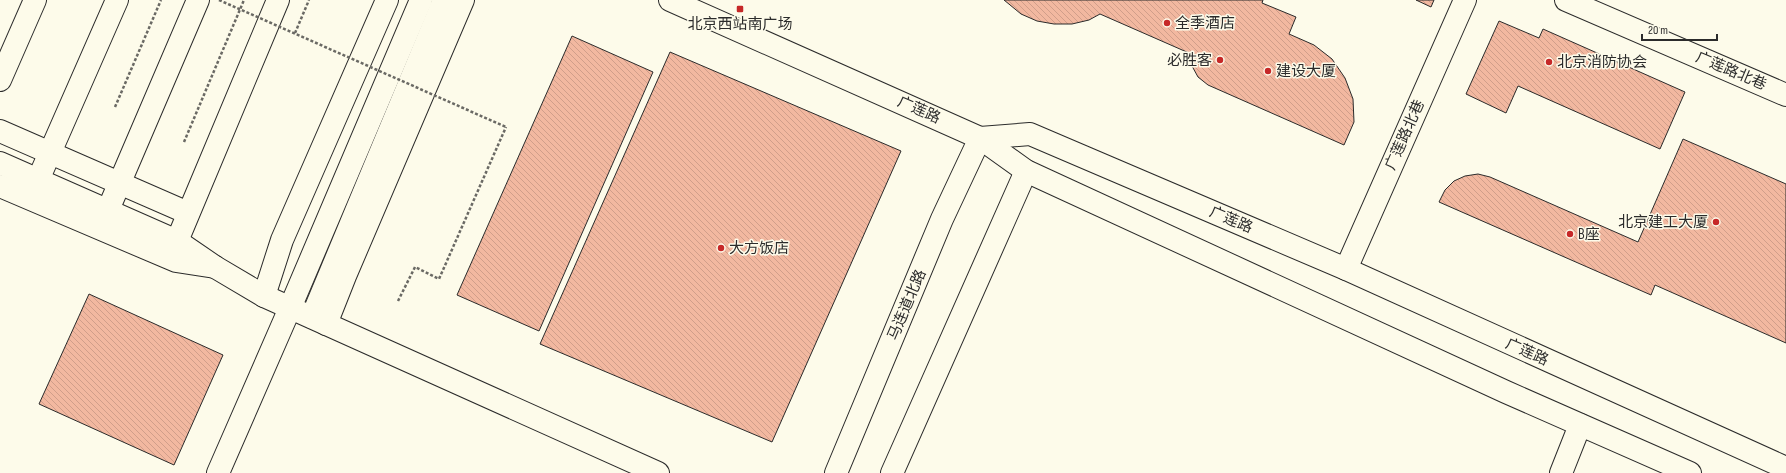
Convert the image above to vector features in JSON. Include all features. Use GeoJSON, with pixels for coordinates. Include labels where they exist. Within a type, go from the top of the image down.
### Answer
{"type":"FeatureCollection","features":[{"type":"Feature","properties":{"kind":"main road"},"geometry":{"type":"LineString","coordinates":[[0,80],[35,0]]}},
{"type":"Feature","properties":{"kind":"main road"},"geometry":{"type":"LineString","coordinates":[[38,180],[117,0]]}},
{"type":"Feature","properties":{"kind":"main road"},"geometry":{"type":"LineString","coordinates":[[108,210],[198,0]]}},
{"type":"Feature","properties":{"kind":"main road"},"geometry":{"type":"LineString","coordinates":[[177,241],[278,0]]}},
{"type":"Feature","properties":{"kind":"main road"},"geometry":{"type":"LineString","coordinates":[[264,296],[282,240],[387,0]]}},
{"type":"Feature","properties":{"kind":"main road"},"geometry":{"type":"LineString","coordinates":[[218,473],[421,0]]}},
{"type":"Feature","properties":{"kind":"main road"},"geometry":{"type":"LineString","coordinates":[[319,320],[444,0]]}},
{"type":"Feature","properties":{"kind":"main road"},"geometry":{"type":"LineString","coordinates":[[319,320],[345,276],[464,0]]}},
{"type":"Feature","properties":{"kind":"main road","name":"广莲路"},"geometry":{"type":"LineString","coordinates":[[670,0],[980,138],[1030,134],[1346,269],[1786,468]]}},
{"type":"Feature","properties":{"kind":"main road","name":"广莲路北巷"},"geometry":{"type":"LineString","coordinates":[[1346,269],[1465,0]]}},
{"type":"Feature","properties":{"kind":"main road","name":"广莲路北巷"},"geometry":{"type":"LineString","coordinates":[[1566,0],[1786,95]]}},
{"type":"Feature","properties":{"kind":"main road"},"geometry":{"type":"LineString","coordinates":[[0,131],[188,213]]}},
{"type":"Feature","properties":{"kind":"main road"},"geometry":{"type":"LineString","coordinates":[[980,138],[1026,171],[1580,425],[1690,473]]}},
{"type":"Feature","properties":{"kind":"main road","name":"马连道北路"},"geometry":{"type":"LineString","coordinates":[[836,473],[942,219],[980,138]]}},
{"type":"Feature","properties":{"kind":"main road"},"geometry":{"type":"LineString","coordinates":[[0,163],[177,241],[215,267],[264,296],[658,473]]}},
{"type":"Feature","properties":{"kind":"main road"},"geometry":{"type":"LineString","coordinates":[[892,473],[1026,171]]}},
{"type":"Feature","properties":{"kind":"main road"},"geometry":{"type":"LineString","coordinates":[[0,186],[176,261],[215,267]]}},
{"type":"Feature","properties":{"kind":"main road"},"geometry":{"type":"LineString","coordinates":[[1561,473],[1580,425]]}},
{"type":"Feature","properties":{"kind":"path"},"geometry":{"type":"LineString","coordinates":[[115,107],[161,0]]}},
{"type":"Feature","properties":{"kind":"path"},"geometry":{"type":"LineString","coordinates":[[219,0],[506,127],[439,278],[414,267],[398,301]]}},
{"type":"Feature","properties":{"kind":"path"},"geometry":{"type":"LineString","coordinates":[[184,142],[244,0]]}},
{"type":"Feature","properties":{"kind":"path"},"geometry":{"type":"LineString","coordinates":[[295,33],[309,0]]}},
{"type":"Feature","properties":{"kind":"building","name":"建设大厦"},"geometry":{"type":"Polygon","coordinates":[[[1004,0],[1263,0],[1262,3],[1296,17],[1289,34],[1314,45],[1332,59],[1345,78],[1353,99],[1354,122],[1344,145],[1208,85],[1198,77],[1192,66],[1189,53],[1100,14],[1089,20],[1072,24],[1054,24],[1037,21],[1021,14],[1004,0]]]}},
{"type":"Feature","properties":{"kind":"building"},"geometry":{"type":"Polygon","coordinates":[[[1416,0],[1434,0],[1431,7],[1416,0]]]}},
{"type":"Feature","properties":{"kind":"building","name":"北京消防协会"},"geometry":{"type":"Polygon","coordinates":[[[1499,21],[1539,38],[1543,29],[1685,92],[1660,149],[1518,86],[1506,113],[1466,94],[1499,21]]]}},
{"type":"Feature","properties":{"kind":"building"},"geometry":{"type":"Polygon","coordinates":[[[572,36],[653,72],[539,331],[457,295],[572,36]]]}},
{"type":"Feature","properties":{"kind":"building","name":"大方饭店"},"geometry":{"type":"Polygon","coordinates":[[[670,52],[901,151],[772,442],[540,344],[670,52]]]}},
{"type":"Feature","properties":{"kind":"building","name":"北京建工大厦"},"geometry":{"type":"Polygon","coordinates":[[[1683,139],[1786,184],[1786,343],[1655,285],[1651,295],[1439,202],[1445,190],[1454,181],[1465,176],[1478,174],[1490,177],[1638,242],[1683,139]]]}},
{"type":"Feature","properties":{"kind":"building"},"geometry":{"type":"Polygon","coordinates":[[[89,294],[223,355],[174,465],[39,404],[89,294]]]}},
{"type":"Feature","properties":{"kind":"place","name":"北京西站南广场"},"geometry":{"type":"Point","coordinates":[740,9]}},
{"type":"Feature","properties":{"kind":"place","name":"全季酒店"},"geometry":{"type":"Point","coordinates":[1167,23]}},
{"type":"Feature","properties":{"kind":"place","name":"必胜客"},"geometry":{"type":"Point","coordinates":[1220,60]}},
{"type":"Feature","properties":{"kind":"place","name":"北京消防协会"},"geometry":{"type":"Point","coordinates":[1549,62]}},
{"type":"Feature","properties":{"kind":"place","name":"建设大厦"},"geometry":{"type":"Point","coordinates":[1268,71]}},
{"type":"Feature","properties":{"kind":"place","name":"北京建工大厦"},"geometry":{"type":"Point","coordinates":[1716,222]}},
{"type":"Feature","properties":{"kind":"place","name":"B座"},"geometry":{"type":"Point","coordinates":[1570,234]}},
{"type":"Feature","properties":{"kind":"place","name":"大方饭店"},"geometry":{"type":"Point","coordinates":[721,248]}}]}
